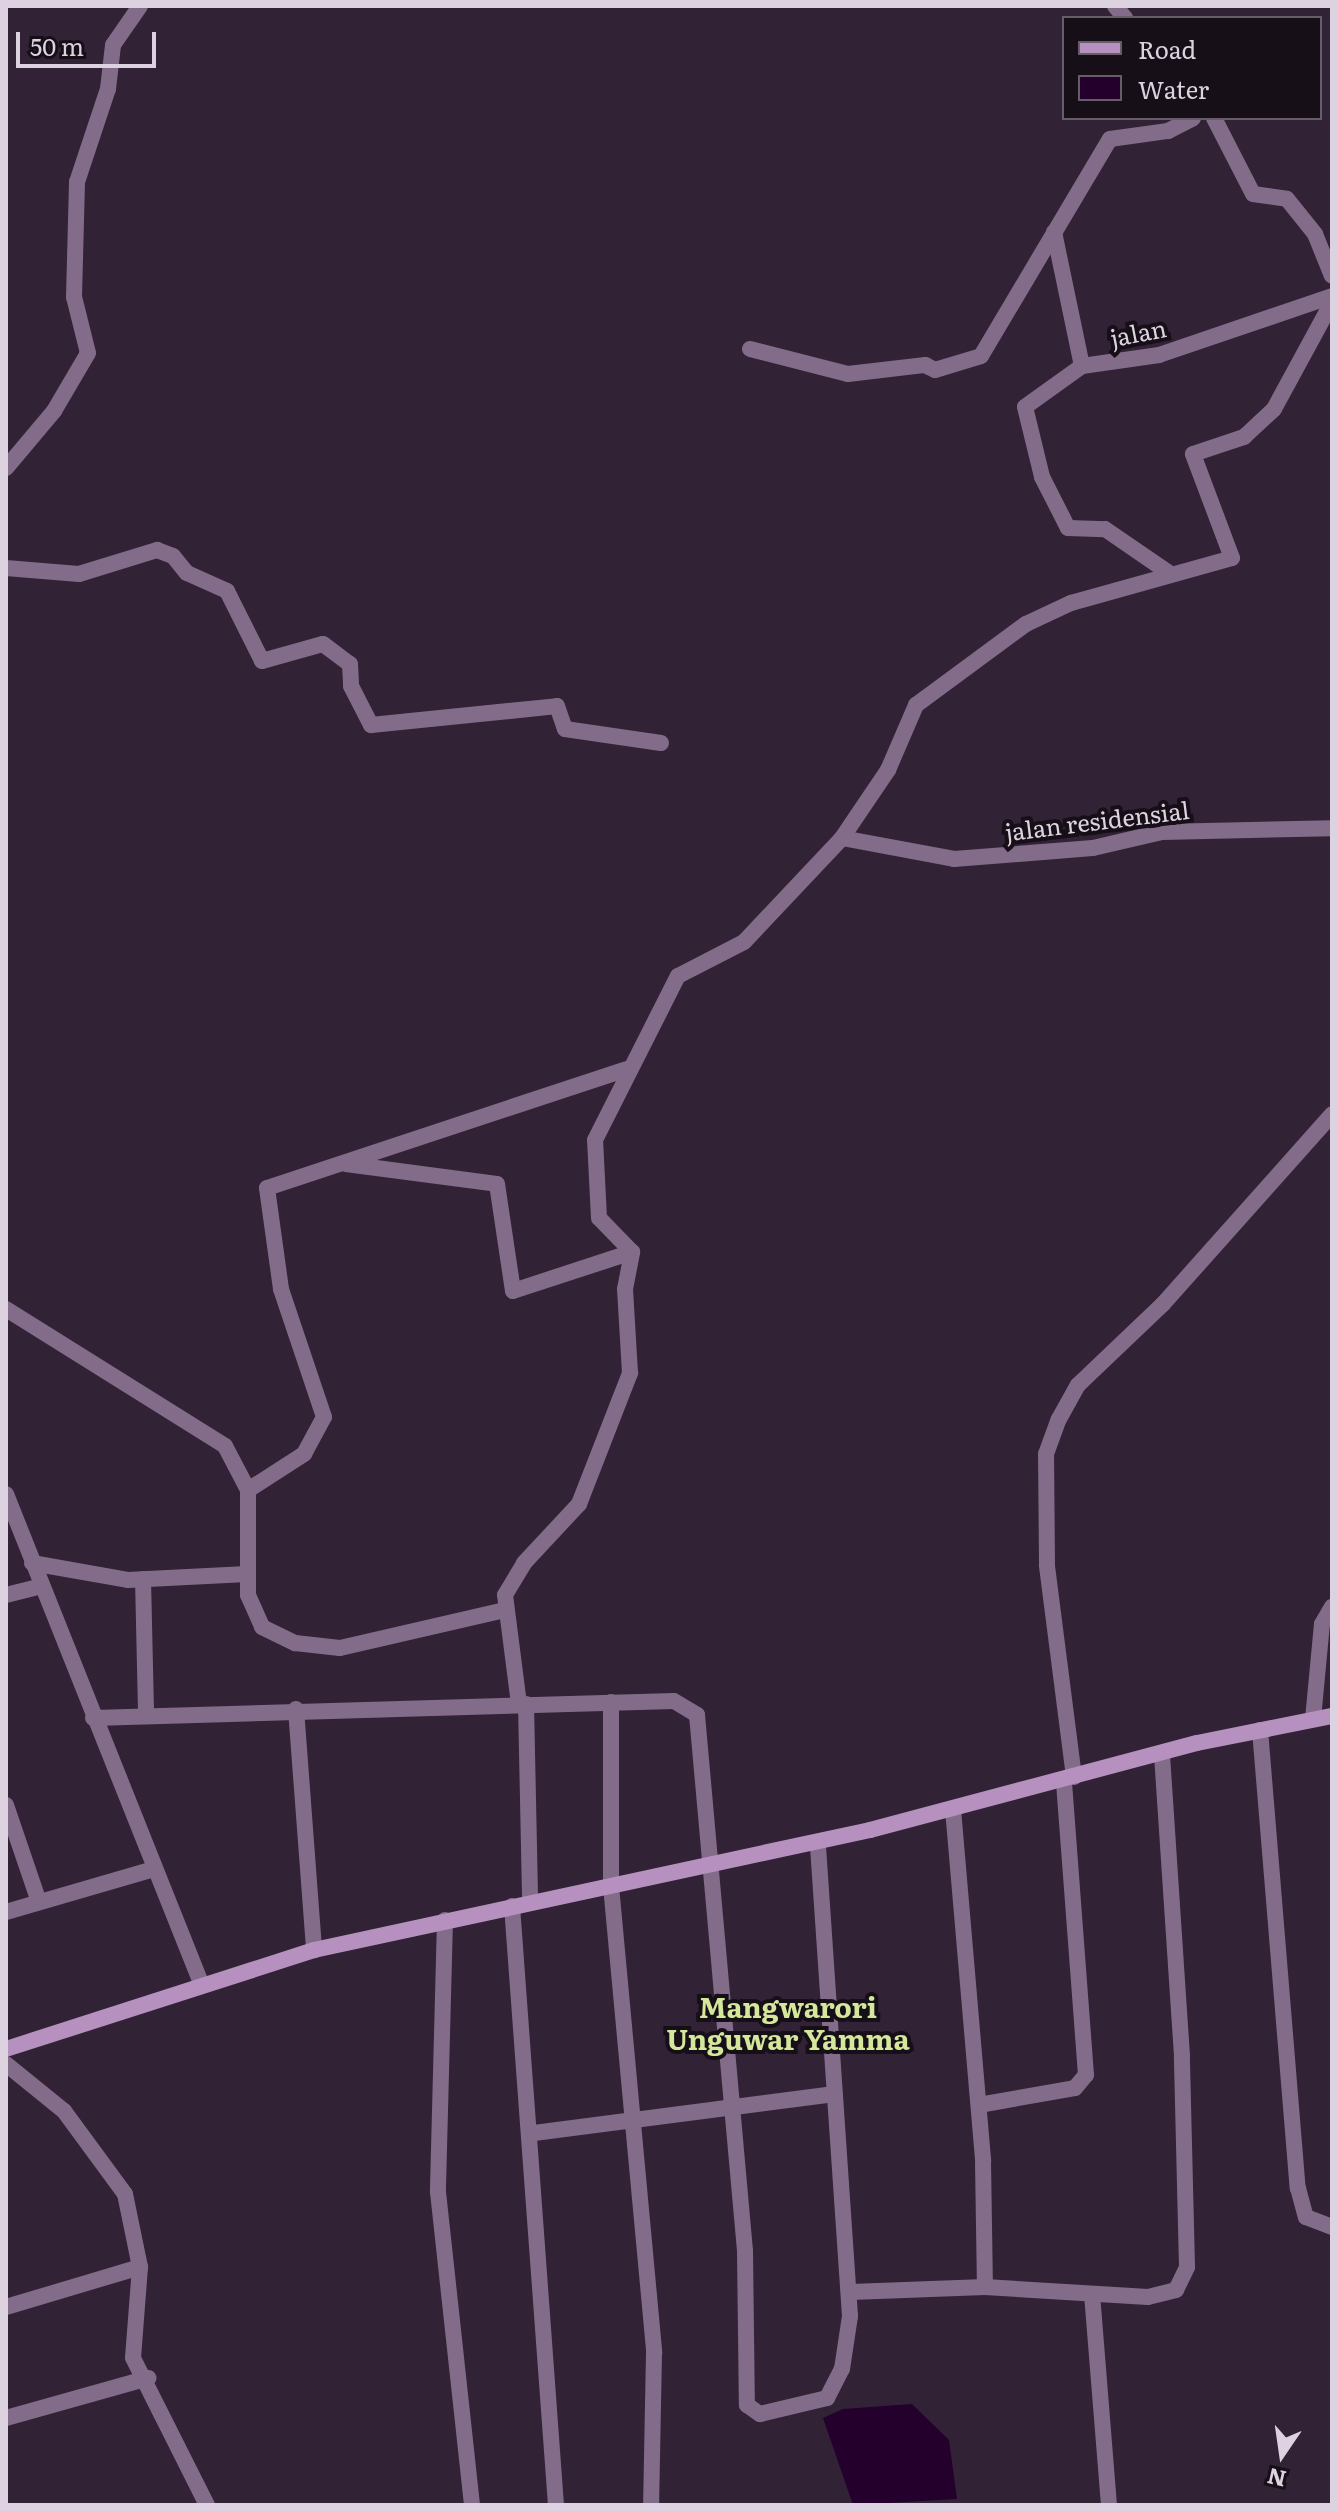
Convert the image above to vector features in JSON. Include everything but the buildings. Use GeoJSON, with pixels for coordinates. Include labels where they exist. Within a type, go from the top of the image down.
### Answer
{"type":"FeatureCollection","features":[{"type":"Feature","properties":{"kind":"street"},"geometry":{"type":"LineString","coordinates":[[6,468],[54,411],[88,353],[74,297],[77,182],[108,89],[113,45],[140,6]]}},
{"type":"Feature","properties":{"kind":"street"},"geometry":{"type":"LineString","coordinates":[[750,349],[848,374],[958,367],[981,356],[1110,139],[1168,131],[1189,120]]}},
{"type":"Feature","properties":{"kind":"street"},"geometry":{"type":"LineString","coordinates":[[1215,120],[1253,194],[1287,199],[1332,271]]}},
{"type":"Feature","properties":{"kind":"street","name":"jalan"},"geometry":{"type":"LineString","coordinates":[[1054,232],[1082,366],[1159,355],[1332,299]]}},
{"type":"Feature","properties":{"kind":"street"},"geometry":{"type":"LineString","coordinates":[[632,1252],[599,1218],[595,1140],[626,1069],[678,976],[744,942],[842,838],[888,770],[916,705],[1026,624],[1169,573],[1232,558],[1193,454],[1244,437],[1274,409],[1332,299]]}},
{"type":"Feature","properties":{"kind":"street"},"geometry":{"type":"LineString","coordinates":[[1082,366],[1025,407],[1042,477],[1068,528],[1105,529],[1169,573]]}},
{"type":"Feature","properties":{"kind":"street"},"geometry":{"type":"LineString","coordinates":[[6,568],[79,574],[157,550],[173,556],[187,573],[227,591],[262,661],[323,644],[350,664],[351,686],[371,725],[557,706],[565,729],[661,743]]}},
{"type":"Feature","properties":{"kind":"street","name":"jalan residensial"},"geometry":{"type":"LineString","coordinates":[[842,838],[954,859],[1093,848],[1162,832],[1332,828]]}},
{"type":"Feature","properties":{"kind":"street"},"geometry":{"type":"LineString","coordinates":[[248,1490],[304,1454],[324,1417],[281,1289],[267,1188],[626,1069]]}},
{"type":"Feature","properties":{"kind":"street"},"geometry":{"type":"LineString","coordinates":[[979,2105],[1075,2088],[1086,2075],[1069,1779],[1047,1565],[1046,1454],[1059,1419],[1078,1385],[1163,1304],[1332,1114]]}},
{"type":"Feature","properties":{"kind":"street"},"geometry":{"type":"LineString","coordinates":[[340,1163],[497,1184],[513,1291],[632,1252]]}},
{"type":"Feature","properties":{"kind":"street"},"geometry":{"type":"LineString","coordinates":[[530,1902],[523,1704],[504,1610],[513,1578],[579,1504],[608,1443],[630,1373],[625,1289],[632,1252]]}},
{"type":"Feature","properties":{"kind":"street"},"geometry":{"type":"LineString","coordinates":[[6,1309],[212,1434],[248,1490],[247,1574],[262,1627],[295,1643],[340,1648],[504,1610]]}},
{"type":"Feature","properties":{"kind":"street"},"geometry":{"type":"LineString","coordinates":[[6,1494],[201,1983]]}},
{"type":"Feature","properties":{"kind":"street"},"geometry":{"type":"LineString","coordinates":[[32,1563],[143,1579],[247,1574]]}},
{"type":"Feature","properties":{"kind":"street"},"geometry":{"type":"LineString","coordinates":[[143,1579],[146,1716]]}},
{"type":"Feature","properties":{"kind":"street"},"geometry":{"type":"LineString","coordinates":[[6,1595],[41,1586]]}},
{"type":"Feature","properties":{"kind":"street"},"geometry":{"type":"LineString","coordinates":[[1313,1719],[1322,1624],[1332,1607]]}},
{"type":"Feature","properties":{"kind":"street"},"geometry":{"type":"LineString","coordinates":[[93,1718],[296,1709],[674,1701],[697,1715],[733,2110],[752,2410],[772,2414],[827,2398],[842,2369],[851,2292],[834,2094],[818,1842]]}},
{"type":"Feature","properties":{"kind":"street"},"geometry":{"type":"LineString","coordinates":[[611,1702],[611,1886],[637,2122],[654,2353],[651,2505]]}},
{"type":"Feature","properties":{"kind":"street"},"geometry":{"type":"LineString","coordinates":[[296,1709],[314,1950]]}},
{"type":"Feature","properties":{"kind":"street"},"geometry":{"type":"LineString","coordinates":[[6,2049],[201,1983],[314,1950],[818,1842],[1162,1753],[1332,1716]]}},
{"type":"Feature","properties":{"kind":"street"},"geometry":{"type":"LineString","coordinates":[[1260,1730],[1298,2188],[1306,2217],[1332,2227]]}},
{"type":"Feature","properties":{"kind":"street"},"geometry":{"type":"LineString","coordinates":[[851,2292],[985,2287],[1148,2297],[1176,2290],[1187,2267],[1162,1753]]}},
{"type":"Feature","properties":{"kind":"street"},"geometry":{"type":"LineString","coordinates":[[6,1805],[39,1902]]}},
{"type":"Feature","properties":{"kind":"street"},"geometry":{"type":"LineString","coordinates":[[953,1809],[979,2105],[985,2287]]}},
{"type":"Feature","properties":{"kind":"street"},"geometry":{"type":"LineString","coordinates":[[6,1912],[154,1869]]}},
{"type":"Feature","properties":{"kind":"street"},"geometry":{"type":"LineString","coordinates":[[512,1906],[534,2133],[556,2505]]}},
{"type":"Feature","properties":{"kind":"street"},"geometry":{"type":"LineString","coordinates":[[445,1920],[438,2192],[472,2505]]}},
{"type":"Feature","properties":{"kind":"street"},"geometry":{"type":"LineString","coordinates":[[6,2064],[41,2087],[106,2163],[133,2216],[140,2267],[131,2345],[207,2505]]}},
{"type":"Feature","properties":{"kind":"street"},"geometry":{"type":"LineString","coordinates":[[534,2133],[733,2110],[834,2094]]}},
{"type":"Feature","properties":{"kind":"street"},"geometry":{"type":"LineString","coordinates":[[6,2307],[140,2267]]}},
{"type":"Feature","properties":{"kind":"street"},"geometry":{"type":"LineString","coordinates":[[1092,2294],[1109,2505]]}},
{"type":"Feature","properties":{"kind":"street"},"geometry":{"type":"LineString","coordinates":[[6,2418],[148,2378]]}},
{"type":"Feature","properties":{"kind":"water"},"geometry":{"type":"Polygon","coordinates":[[[912,2404],[949,2440],[957,2499],[853,2505],[823,2418],[843,2409],[912,2404]]]}},
{"type":"Feature","properties":{"kind":"district","name":"Mangwarori Unguwar Yamma"},"geometry":{"type":"Point","coordinates":[788,2022]}}]}
